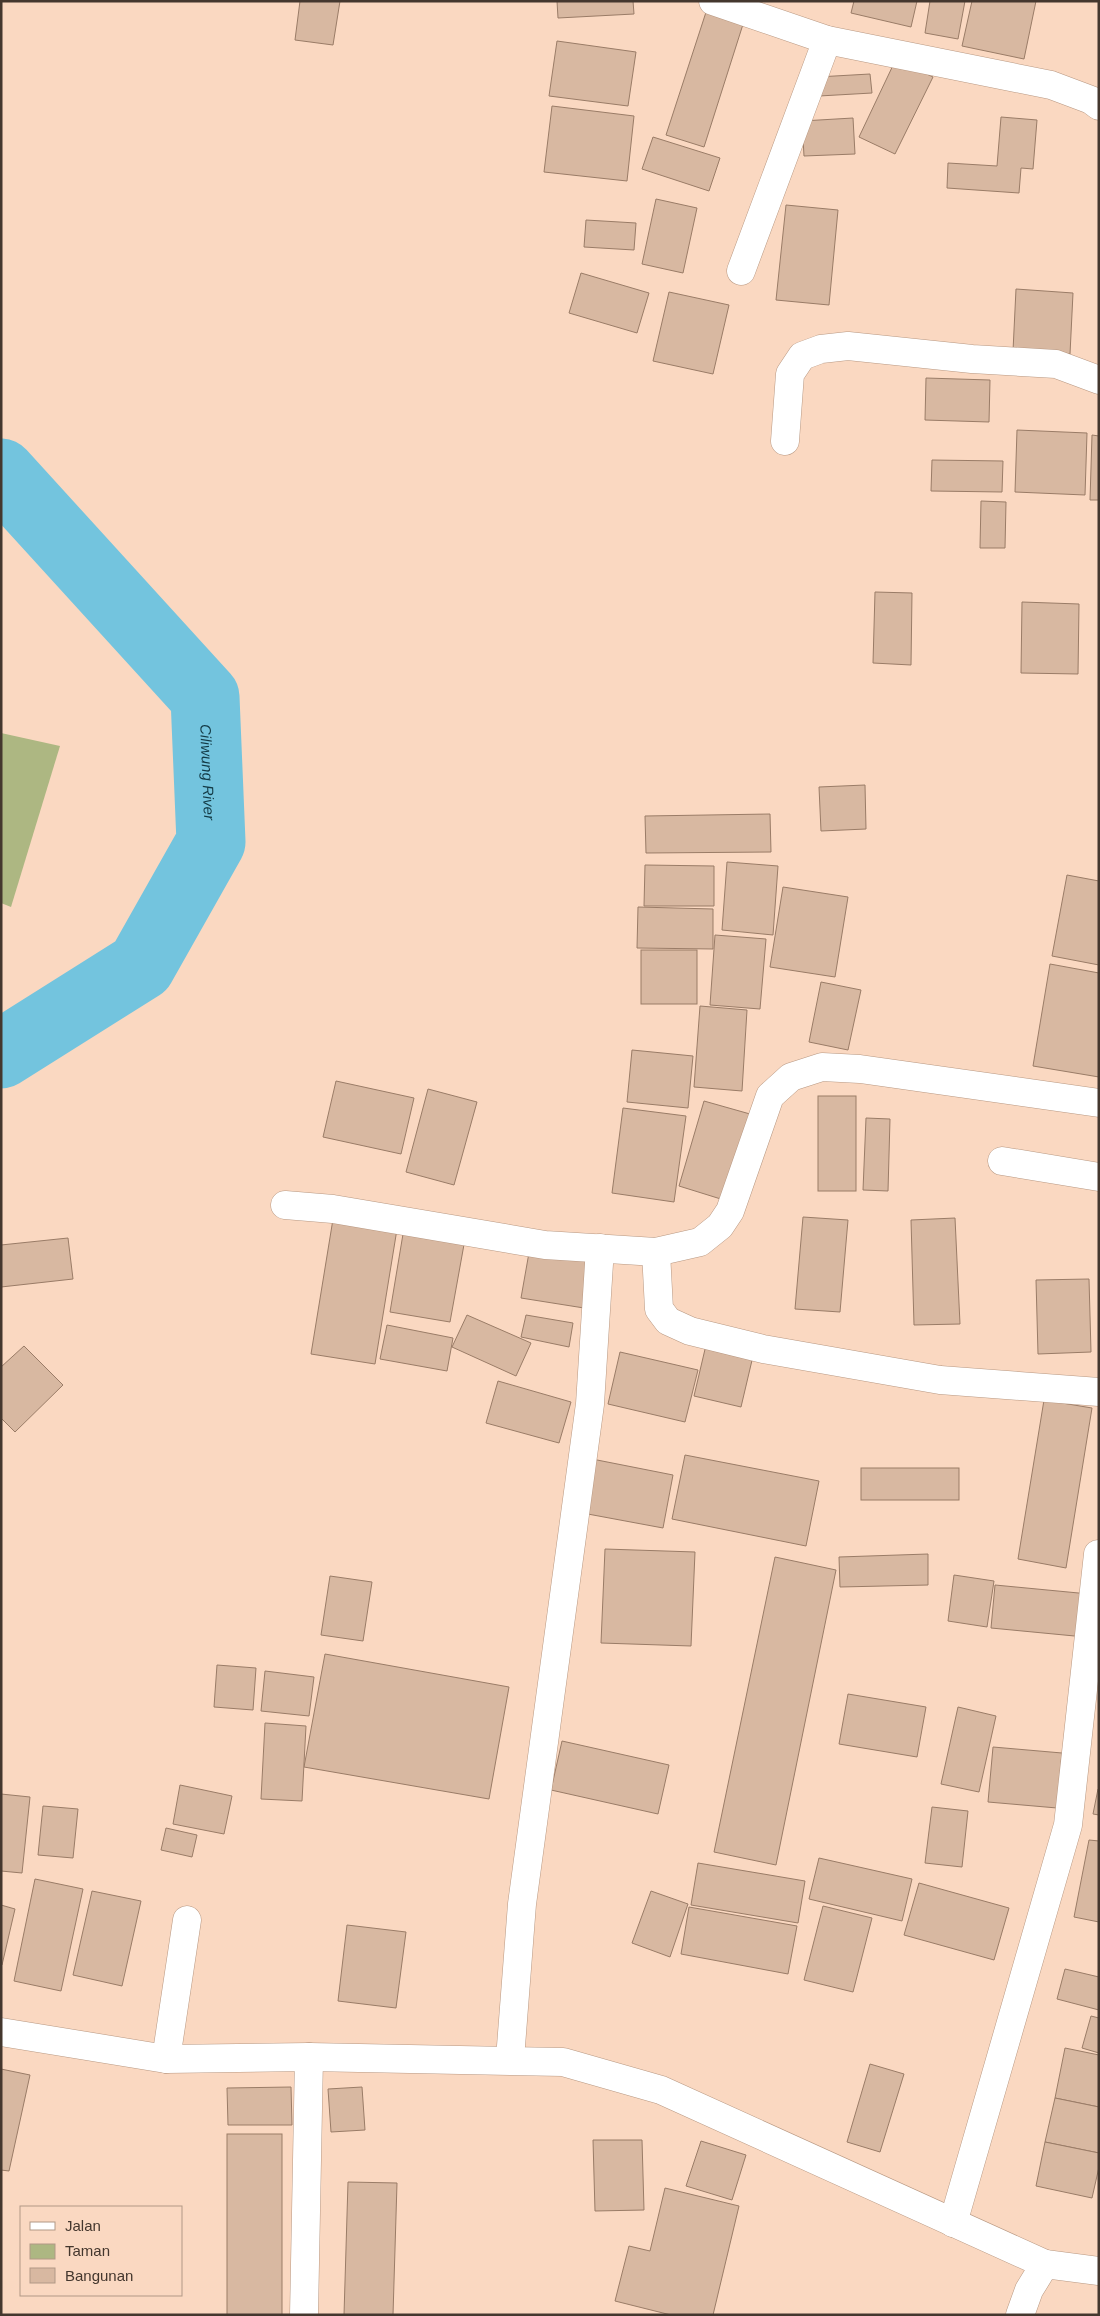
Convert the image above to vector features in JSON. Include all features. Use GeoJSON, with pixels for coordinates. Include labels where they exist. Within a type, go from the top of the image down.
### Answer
{"type":"FeatureCollection","features":[{"type":"Feature","properties":{"kind":"street"},"geometry":{"type":"LineString","coordinates":[[713,1],[827,40],[1051,85],[1091,100],[1099,106]]}},
{"type":"Feature","properties":{"kind":"street"},"geometry":{"type":"LineString","coordinates":[[741,271],[827,40]]}},
{"type":"Feature","properties":{"kind":"street"},"geometry":{"type":"LineString","coordinates":[[785,440],[790,374],[802,356],[820,349],[848,346],[972,359],[1056,364],[1099,380]]}},
{"type":"Feature","properties":{"kind":"street"},"geometry":{"type":"LineString","coordinates":[[285,1204],[333,1209],[545,1245],[656,1252],[700,1242],[720,1226],[730,1211],[770,1096],[791,1077],[822,1067],[860,1069],[1099,1103]]}},
{"type":"Feature","properties":{"kind":"street"},"geometry":{"type":"LineString","coordinates":[[1002,1161],[1099,1177]]}},
{"type":"Feature","properties":{"kind":"street"},"geometry":{"type":"LineString","coordinates":[[510,2059],[522,1904],[590,1404],[600,1248]]}},
{"type":"Feature","properties":{"kind":"street"},"geometry":{"type":"LineString","coordinates":[[656,1252],[659,1309],[668,1321],[678,1327],[763,1349],[940,1380],[1099,1392]]}},
{"type":"Feature","properties":{"kind":"street"},"geometry":{"type":"LineString","coordinates":[[953,2224],[1068,1825],[1098,1554]]}},
{"type":"Feature","properties":{"kind":"street"},"geometry":{"type":"LineString","coordinates":[[166,2059],[187,1920]]}},
{"type":"Feature","properties":{"kind":"street"},"geometry":{"type":"LineString","coordinates":[[1,2032],[166,2059],[309,2057],[510,2059],[563,2062],[661,2090],[953,2224],[1045,2264],[1099,2271]]}},
{"type":"Feature","properties":{"kind":"street"},"geometry":{"type":"LineString","coordinates":[[304,2315],[309,2057]]}},
{"type":"Feature","properties":{"kind":"street"},"geometry":{"type":"LineString","coordinates":[[1020,2315],[1029,2290],[1045,2264]]}},
{"type":"Feature","properties":{"kind":"green space"},"geometry":{"type":"Polygon","coordinates":[[[1,733],[60,746],[11,907],[1,903],[1,733]]]}},
{"type":"Feature","properties":{"kind":"building"},"geometry":{"type":"Polygon","coordinates":[[[300,1],[340,1],[333,45],[295,40],[300,1]]]}},
{"type":"Feature","properties":{"kind":"building"},"geometry":{"type":"Polygon","coordinates":[[[557,1],[633,1],[634,14],[558,18],[557,1]]]}},
{"type":"Feature","properties":{"kind":"building"},"geometry":{"type":"Polygon","coordinates":[[[854,1],[917,1],[911,27],[851,13],[854,1]]]}},
{"type":"Feature","properties":{"kind":"building"},"geometry":{"type":"Polygon","coordinates":[[[930,1],[965,1],[958,39],[925,33],[930,1]]]}},
{"type":"Feature","properties":{"kind":"building"},"geometry":{"type":"Polygon","coordinates":[[[972,1],[1036,1],[1024,59],[962,46],[972,1]]]}},
{"type":"Feature","properties":{"kind":"building"},"geometry":{"type":"Polygon","coordinates":[[[708,6],[745,18],[704,147],[666,135],[708,6]]]}},
{"type":"Feature","properties":{"kind":"building"},"geometry":{"type":"Polygon","coordinates":[[[557,41],[636,52],[628,106],[549,96],[557,41]]]}},
{"type":"Feature","properties":{"kind":"building"},"geometry":{"type":"Polygon","coordinates":[[[896,59],[933,77],[895,154],[859,137],[896,59]]]}},
{"type":"Feature","properties":{"kind":"building"},"geometry":{"type":"Polygon","coordinates":[[[870,74],[872,93],[819,96],[817,77],[870,74]]]}},
{"type":"Feature","properties":{"kind":"building"},"geometry":{"type":"Polygon","coordinates":[[[552,106],[634,116],[627,181],[544,172],[552,106]]]}},
{"type":"Feature","properties":{"kind":"building"},"geometry":{"type":"Polygon","coordinates":[[[1001,117],[1037,120],[1033,169],[1021,168],[1019,193],[947,188],[948,163],[997,166],[1001,117]]]}},
{"type":"Feature","properties":{"kind":"building"},"geometry":{"type":"Polygon","coordinates":[[[853,118],[855,154],[804,156],[802,121],[853,118]]]}},
{"type":"Feature","properties":{"kind":"building"},"geometry":{"type":"Polygon","coordinates":[[[653,137],[720,158],[709,191],[642,169],[653,137]]]}},
{"type":"Feature","properties":{"kind":"building"},"geometry":{"type":"Polygon","coordinates":[[[656,199],[697,208],[683,273],[642,264],[656,199]]]}},
{"type":"Feature","properties":{"kind":"building"},"geometry":{"type":"Polygon","coordinates":[[[786,205],[838,210],[829,305],[776,300],[786,205]]]}},
{"type":"Feature","properties":{"kind":"building"},"geometry":{"type":"Polygon","coordinates":[[[586,220],[636,223],[634,250],[584,247],[586,220]]]}},
{"type":"Feature","properties":{"kind":"building"},"geometry":{"type":"Polygon","coordinates":[[[581,273],[649,293],[637,333],[569,313],[581,273]]]}},
{"type":"Feature","properties":{"kind":"building"},"geometry":{"type":"Polygon","coordinates":[[[1016,289],[1073,293],[1070,354],[1013,351],[1016,289]]]}},
{"type":"Feature","properties":{"kind":"building"},"geometry":{"type":"Polygon","coordinates":[[[669,292],[729,305],[713,374],[653,361],[669,292]]]}},
{"type":"Feature","properties":{"kind":"building"},"geometry":{"type":"Polygon","coordinates":[[[926,378],[990,380],[989,422],[925,420],[926,378]]]}},
{"type":"Feature","properties":{"kind":"building"},"geometry":{"type":"Polygon","coordinates":[[[1017,430],[1087,433],[1085,495],[1015,492],[1017,430]]]}},
{"type":"Feature","properties":{"kind":"building"},"geometry":{"type":"Polygon","coordinates":[[[1092,435],[1099,436],[1099,500],[1090,500],[1092,435]]]}},
{"type":"Feature","properties":{"kind":"building"},"geometry":{"type":"Polygon","coordinates":[[[932,460],[1003,461],[1002,492],[931,491],[932,460]]]}},
{"type":"Feature","properties":{"kind":"building"},"geometry":{"type":"Polygon","coordinates":[[[981,501],[1006,502],[1005,548],[980,548],[981,501]]]}},
{"type":"Feature","properties":{"kind":"building"},"geometry":{"type":"Polygon","coordinates":[[[875,592],[912,593],[911,665],[873,663],[875,592]]]}},
{"type":"Feature","properties":{"kind":"building"},"geometry":{"type":"Polygon","coordinates":[[[1022,602],[1079,604],[1078,674],[1021,673],[1022,602]]]}},
{"type":"Feature","properties":{"kind":"building"},"geometry":{"type":"Polygon","coordinates":[[[865,785],[866,829],[821,831],[819,787],[865,785]]]}},
{"type":"Feature","properties":{"kind":"building"},"geometry":{"type":"Polygon","coordinates":[[[770,814],[771,852],[646,853],[645,816],[770,814]]]}},
{"type":"Feature","properties":{"kind":"building"},"geometry":{"type":"Polygon","coordinates":[[[727,862],[778,866],[773,935],[722,930],[727,862]]]}},
{"type":"Feature","properties":{"kind":"building"},"geometry":{"type":"Polygon","coordinates":[[[645,865],[714,866],[714,906],[644,906],[645,865]]]}},
{"type":"Feature","properties":{"kind":"building"},"geometry":{"type":"Polygon","coordinates":[[[1067,875],[1099,881],[1099,965],[1052,956],[1067,875]]]}},
{"type":"Feature","properties":{"kind":"building"},"geometry":{"type":"Polygon","coordinates":[[[783,887],[848,897],[835,977],[770,967],[783,887]]]}},
{"type":"Feature","properties":{"kind":"building"},"geometry":{"type":"Polygon","coordinates":[[[638,907],[713,909],[713,949],[637,948],[638,907]]]}},
{"type":"Feature","properties":{"kind":"building"},"geometry":{"type":"Polygon","coordinates":[[[715,935],[766,939],[760,1009],[710,1005],[715,935]]]}},
{"type":"Feature","properties":{"kind":"building"},"geometry":{"type":"Polygon","coordinates":[[[641,950],[697,950],[697,1004],[641,1004],[641,950]]]}},
{"type":"Feature","properties":{"kind":"building"},"geometry":{"type":"Polygon","coordinates":[[[1050,964],[1099,973],[1099,1077],[1033,1066],[1050,964]]]}},
{"type":"Feature","properties":{"kind":"building"},"geometry":{"type":"Polygon","coordinates":[[[821,982],[861,990],[848,1050],[809,1042],[821,982]]]}},
{"type":"Feature","properties":{"kind":"building"},"geometry":{"type":"Polygon","coordinates":[[[700,1006],[747,1010],[742,1091],[694,1087],[700,1006]]]}},
{"type":"Feature","properties":{"kind":"building"},"geometry":{"type":"Polygon","coordinates":[[[632,1050],[693,1056],[688,1108],[627,1102],[632,1050]]]}},
{"type":"Feature","properties":{"kind":"building"},"geometry":{"type":"Polygon","coordinates":[[[336,1081],[414,1098],[401,1154],[323,1137],[336,1081]]]}},
{"type":"Feature","properties":{"kind":"building"},"geometry":{"type":"Polygon","coordinates":[[[428,1089],[477,1102],[454,1185],[406,1172],[428,1089]]]}},
{"type":"Feature","properties":{"kind":"building"},"geometry":{"type":"Polygon","coordinates":[[[818,1096],[856,1096],[856,1191],[818,1191],[818,1096]]]}},
{"type":"Feature","properties":{"kind":"building"},"geometry":{"type":"Polygon","coordinates":[[[704,1101],[750,1114],[724,1200],[679,1186],[704,1101]]]}},
{"type":"Feature","properties":{"kind":"building"},"geometry":{"type":"Polygon","coordinates":[[[623,1108],[686,1116],[674,1202],[612,1193],[623,1108]]]}},
{"type":"Feature","properties":{"kind":"building"},"geometry":{"type":"Polygon","coordinates":[[[866,1118],[890,1119],[888,1191],[863,1190],[866,1118]]]}},
{"type":"Feature","properties":{"kind":"building"},"geometry":{"type":"Polygon","coordinates":[[[334,1213],[398,1223],[375,1364],[311,1354],[334,1213]]]}},
{"type":"Feature","properties":{"kind":"building"},"geometry":{"type":"Polygon","coordinates":[[[803,1217],[848,1220],[840,1312],[795,1309],[803,1217]]]}},
{"type":"Feature","properties":{"kind":"building"},"geometry":{"type":"Polygon","coordinates":[[[955,1218],[960,1324],[914,1325],[911,1220],[955,1218]]]}},
{"type":"Feature","properties":{"kind":"building"},"geometry":{"type":"Polygon","coordinates":[[[404,1228],[465,1239],[450,1322],[390,1312],[404,1228]]]}},
{"type":"Feature","properties":{"kind":"building"},"geometry":{"type":"Polygon","coordinates":[[[68,1238],[73,1279],[1,1287],[1,1245],[68,1238]]]}},
{"type":"Feature","properties":{"kind":"building"},"geometry":{"type":"Polygon","coordinates":[[[530,1247],[593,1258],[584,1308],[521,1298],[530,1247]]]}},
{"type":"Feature","properties":{"kind":"building"},"geometry":{"type":"Polygon","coordinates":[[[1089,1279],[1091,1352],[1038,1354],[1036,1280],[1089,1279]]]}},
{"type":"Feature","properties":{"kind":"building"},"geometry":{"type":"Polygon","coordinates":[[[467,1315],[531,1343],[516,1376],[452,1347],[467,1315]]]}},
{"type":"Feature","properties":{"kind":"building"},"geometry":{"type":"Polygon","coordinates":[[[526,1315],[573,1323],[569,1347],[521,1337],[526,1315]]]}},
{"type":"Feature","properties":{"kind":"building"},"geometry":{"type":"Polygon","coordinates":[[[387,1325],[453,1338],[447,1371],[380,1359],[387,1325]]]}},
{"type":"Feature","properties":{"kind":"building"},"geometry":{"type":"Polygon","coordinates":[[[706,1345],[753,1356],[741,1407],[694,1396],[706,1345]]]}},
{"type":"Feature","properties":{"kind":"building"},"geometry":{"type":"Polygon","coordinates":[[[24,1346],[63,1385],[15,1432],[1,1418],[1,1367],[24,1346]]]}},
{"type":"Feature","properties":{"kind":"building"},"geometry":{"type":"Polygon","coordinates":[[[620,1352],[698,1370],[685,1422],[608,1404],[620,1352]]]}},
{"type":"Feature","properties":{"kind":"building"},"geometry":{"type":"Polygon","coordinates":[[[498,1381],[571,1402],[559,1443],[486,1423],[498,1381]]]}},
{"type":"Feature","properties":{"kind":"building"},"geometry":{"type":"Polygon","coordinates":[[[1044,1400],[1092,1408],[1066,1568],[1018,1559],[1044,1400]]]}},
{"type":"Feature","properties":{"kind":"building"},"geometry":{"type":"Polygon","coordinates":[[[685,1455],[819,1481],[806,1546],[672,1519],[685,1455]]]}},
{"type":"Feature","properties":{"kind":"building"},"geometry":{"type":"Polygon","coordinates":[[[587,1458],[673,1475],[663,1528],[577,1512],[587,1458]]]}},
{"type":"Feature","properties":{"kind":"building"},"geometry":{"type":"Polygon","coordinates":[[[861,1468],[959,1468],[959,1500],[861,1500],[861,1468]]]}},
{"type":"Feature","properties":{"kind":"building"},"geometry":{"type":"Polygon","coordinates":[[[605,1549],[695,1552],[691,1646],[601,1643],[605,1549]]]}},
{"type":"Feature","properties":{"kind":"building"},"geometry":{"type":"Polygon","coordinates":[[[928,1554],[928,1585],[840,1587],[839,1557],[928,1554]]]}},
{"type":"Feature","properties":{"kind":"building"},"geometry":{"type":"Polygon","coordinates":[[[775,1557],[836,1570],[776,1865],[714,1852],[775,1557]]]}},
{"type":"Feature","properties":{"kind":"building"},"geometry":{"type":"Polygon","coordinates":[[[954,1575],[994,1581],[987,1627],[948,1621],[954,1575]]]}},
{"type":"Feature","properties":{"kind":"building"},"geometry":{"type":"Polygon","coordinates":[[[330,1576],[372,1582],[363,1641],[321,1635],[330,1576]]]}},
{"type":"Feature","properties":{"kind":"building"},"geometry":{"type":"Polygon","coordinates":[[[995,1585],[1089,1594],[1085,1637],[991,1628],[995,1585]]]}},
{"type":"Feature","properties":{"kind":"building"},"geometry":{"type":"Polygon","coordinates":[[[325,1654],[509,1687],[489,1799],[304,1767],[325,1654]]]}},
{"type":"Feature","properties":{"kind":"building"},"geometry":{"type":"Polygon","coordinates":[[[217,1665],[256,1668],[253,1710],[214,1707],[217,1665]]]}},
{"type":"Feature","properties":{"kind":"building"},"geometry":{"type":"Polygon","coordinates":[[[265,1671],[314,1677],[309,1716],[261,1711],[265,1671]]]}},
{"type":"Feature","properties":{"kind":"building"},"geometry":{"type":"Polygon","coordinates":[[[848,1694],[926,1707],[917,1757],[839,1744],[848,1694]]]}},
{"type":"Feature","properties":{"kind":"building"},"geometry":{"type":"Polygon","coordinates":[[[958,1707],[996,1716],[979,1792],[941,1784],[958,1707]]]}},
{"type":"Feature","properties":{"kind":"building"},"geometry":{"type":"Polygon","coordinates":[[[265,1723],[306,1726],[302,1801],[261,1799],[265,1723]]]}},
{"type":"Feature","properties":{"kind":"building"},"geometry":{"type":"Polygon","coordinates":[[[562,1741],[669,1765],[658,1814],[551,1790],[562,1741]]]}},
{"type":"Feature","properties":{"kind":"building"},"geometry":{"type":"Polygon","coordinates":[[[993,1747],[1062,1753],[1057,1808],[988,1802],[993,1747]]]}},
{"type":"Feature","properties":{"kind":"building"},"geometry":{"type":"Polygon","coordinates":[[[180,1785],[232,1796],[224,1834],[173,1824],[180,1785]]]}},
{"type":"Feature","properties":{"kind":"building"},"geometry":{"type":"Polygon","coordinates":[[[1099,1789],[1099,1815],[1093,1814],[1099,1789]]]}},
{"type":"Feature","properties":{"kind":"building"},"geometry":{"type":"Polygon","coordinates":[[[1,1794],[30,1797],[22,1873],[1,1871],[1,1794]]]}},
{"type":"Feature","properties":{"kind":"building"},"geometry":{"type":"Polygon","coordinates":[[[43,1806],[78,1809],[73,1858],[38,1855],[43,1806]]]}},
{"type":"Feature","properties":{"kind":"building"},"geometry":{"type":"Polygon","coordinates":[[[932,1807],[968,1811],[962,1867],[925,1863],[932,1807]]]}},
{"type":"Feature","properties":{"kind":"building"},"geometry":{"type":"Polygon","coordinates":[[[166,1828],[197,1835],[192,1857],[161,1850],[166,1828]]]}},
{"type":"Feature","properties":{"kind":"building"},"geometry":{"type":"Polygon","coordinates":[[[1089,1840],[1099,1841],[1099,1922],[1074,1917],[1089,1840]]]}},
{"type":"Feature","properties":{"kind":"building"},"geometry":{"type":"Polygon","coordinates":[[[819,1858],[912,1879],[902,1921],[809,1899],[819,1858]]]}},
{"type":"Feature","properties":{"kind":"building"},"geometry":{"type":"Polygon","coordinates":[[[698,1863],[805,1881],[798,1923],[691,1905],[698,1863]]]}},
{"type":"Feature","properties":{"kind":"building"},"geometry":{"type":"Polygon","coordinates":[[[35,1879],[83,1889],[61,1991],[14,1981],[35,1879]]]}},
{"type":"Feature","properties":{"kind":"building"},"geometry":{"type":"Polygon","coordinates":[[[919,1883],[1009,1908],[994,1960],[904,1935],[919,1883]]]}},
{"type":"Feature","properties":{"kind":"building"},"geometry":{"type":"Polygon","coordinates":[[[92,1891],[141,1901],[122,1986],[73,1975],[92,1891]]]}},
{"type":"Feature","properties":{"kind":"building"},"geometry":{"type":"Polygon","coordinates":[[[651,1891],[688,1904],[670,1957],[632,1943],[651,1891]]]}},
{"type":"Feature","properties":{"kind":"building"},"geometry":{"type":"Polygon","coordinates":[[[1,1905],[15,1909],[2,1965],[1,1965],[1,1905]]]}},
{"type":"Feature","properties":{"kind":"building"},"geometry":{"type":"Polygon","coordinates":[[[823,1906],[872,1918],[853,1992],[804,1980],[823,1906]]]}},
{"type":"Feature","properties":{"kind":"building"},"geometry":{"type":"Polygon","coordinates":[[[689,1907],[797,1926],[788,1974],[681,1954],[689,1907]]]}},
{"type":"Feature","properties":{"kind":"building"},"geometry":{"type":"Polygon","coordinates":[[[347,1925],[406,1932],[396,2008],[338,2001],[347,1925]]]}},
{"type":"Feature","properties":{"kind":"building"},"geometry":{"type":"Polygon","coordinates":[[[1065,1969],[1099,1977],[1099,2010],[1057,1999],[1065,1969]]]}},
{"type":"Feature","properties":{"kind":"building"},"geometry":{"type":"Polygon","coordinates":[[[1091,2016],[1099,2018],[1099,2053],[1082,2048],[1091,2016]]]}},
{"type":"Feature","properties":{"kind":"building"},"geometry":{"type":"Polygon","coordinates":[[[1065,2048],[1099,2055],[1099,2107],[1055,2098],[1065,2048]]]}},
{"type":"Feature","properties":{"kind":"building"},"geometry":{"type":"Polygon","coordinates":[[[870,2064],[904,2074],[880,2152],[847,2142],[870,2064]]]}},
{"type":"Feature","properties":{"kind":"building"},"geometry":{"type":"Polygon","coordinates":[[[1,2069],[30,2075],[9,2171],[1,2170],[1,2069]]]}},
{"type":"Feature","properties":{"kind":"building"},"geometry":{"type":"Polygon","coordinates":[[[291,2087],[292,2125],[228,2125],[227,2088],[291,2087]]]}},
{"type":"Feature","properties":{"kind":"building"},"geometry":{"type":"Polygon","coordinates":[[[362,2087],[365,2130],[331,2132],[328,2089],[362,2087]]]}},
{"type":"Feature","properties":{"kind":"building"},"geometry":{"type":"Polygon","coordinates":[[[1055,2098],[1099,2107],[1099,2153],[1045,2142],[1055,2098]]]}},
{"type":"Feature","properties":{"kind":"building"},"geometry":{"type":"Polygon","coordinates":[[[227,2134],[282,2134],[282,2315],[227,2315],[227,2134]]]}},
{"type":"Feature","properties":{"kind":"building"},"geometry":{"type":"Polygon","coordinates":[[[593,2140],[642,2140],[644,2210],[595,2211],[593,2140]]]}},
{"type":"Feature","properties":{"kind":"building"},"geometry":{"type":"Polygon","coordinates":[[[701,2141],[746,2155],[732,2200],[686,2186],[701,2141]]]}},
{"type":"Feature","properties":{"kind":"building"},"geometry":{"type":"Polygon","coordinates":[[[1045,2142],[1099,2153],[1099,2167],[1092,2198],[1036,2186],[1045,2142]]]}},
{"type":"Feature","properties":{"kind":"building"},"geometry":{"type":"Polygon","coordinates":[[[348,2182],[397,2183],[393,2315],[344,2315],[348,2182]]]}},
{"type":"Feature","properties":{"kind":"building"},"geometry":{"type":"Polygon","coordinates":[[[665,2188],[739,2206],[713,2315],[671,2315],[615,2301],[629,2246],[650,2251],[665,2188]]]}},
{"type":"Feature","properties":{"kind":"waterway","name":"Ciliwung River"},"geometry":{"type":"LineString","coordinates":[[1,473],[205,697],[211,842],[141,966],[1,1054]]}}]}
